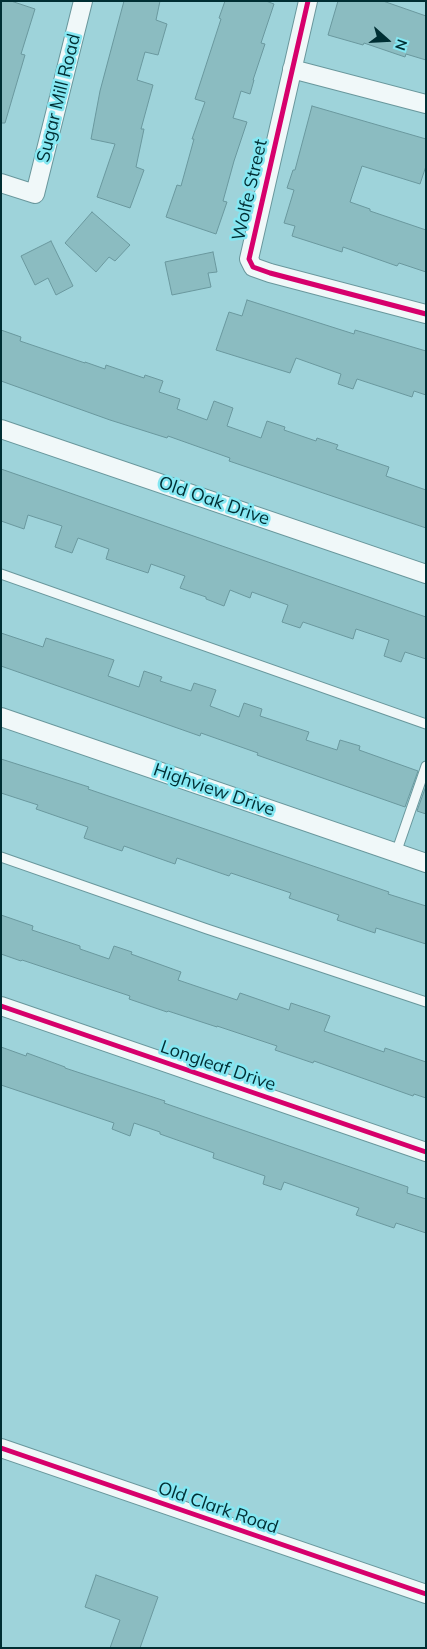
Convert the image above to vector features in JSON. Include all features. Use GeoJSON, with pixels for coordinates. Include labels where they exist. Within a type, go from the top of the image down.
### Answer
{"type":"FeatureCollection","features":[{"type":"Feature","properties":{"kind":"street","name":"Sugar Mill Road"},"geometry":{"type":"LineString","coordinates":[[1,183],[35,194],[83,1]]}},
{"type":"Feature","properties":{"kind":"street","name":"Wolfe Street"},"geometry":{"type":"LineString","coordinates":[[308,1],[249,258],[253,267],[270,273],[426,314]]}},
{"type":"Feature","properties":{"kind":"street"},"geometry":{"type":"LineString","coordinates":[[292,69],[426,104]]}},
{"type":"Feature","properties":{"kind":"street","name":"Old Oak Drive"},"geometry":{"type":"LineString","coordinates":[[1,429],[426,574]]}},
{"type":"Feature","properties":{"kind":"street","name":"Highview Drive"},"geometry":{"type":"LineString","coordinates":[[1,717],[426,863]]}},
{"type":"Feature","properties":{"kind":"street","name":"Longleaf Drive"},"geometry":{"type":"LineString","coordinates":[[1,1006],[426,1152]]}},
{"type":"Feature","properties":{"kind":"street","name":"Old Clark Road"},"geometry":{"type":"LineString","coordinates":[[1,1448],[426,1594]]}},
{"type":"Feature","properties":{"kind":"lane"},"geometry":{"type":"LineString","coordinates":[[1,574],[426,724]]}},
{"type":"Feature","properties":{"kind":"lane"},"geometry":{"type":"LineString","coordinates":[[396,853],[426,766]]}},
{"type":"Feature","properties":{"kind":"lane"},"geometry":{"type":"LineString","coordinates":[[1,856],[207,929],[426,1002]]}},
{"type":"Feature","properties":{"kind":"building"},"geometry":{"type":"Polygon","coordinates":[[[1,1],[11,1],[35,9],[21,54],[25,55],[5,123],[1,123],[1,1]]]}},
{"type":"Feature","properties":{"kind":"building"},"geometry":{"type":"Polygon","coordinates":[[[124,1],[160,1],[156,20],[167,24],[158,55],[145,52],[137,80],[153,85],[141,129],[144,129],[136,167],[144,170],[130,208],[97,197],[115,144],[91,139],[100,91],[124,1]]]}},
{"type":"Feature","properties":{"kind":"building"},"geometry":{"type":"Polygon","coordinates":[[[225,1],[266,1],[274,4],[261,43],[265,44],[250,94],[241,91],[233,118],[247,122],[234,161],[223,201],[227,202],[216,234],[166,217],[177,185],[181,186],[194,139],[192,139],[205,102],[195,99],[225,1]]]}},
{"type":"Feature","properties":{"kind":"building"},"geometry":{"type":"Polygon","coordinates":[[[338,1],[383,1],[426,16],[426,60],[406,54],[405,57],[364,43],[363,45],[328,35],[338,1]]]}},
{"type":"Feature","properties":{"kind":"building"},"geometry":{"type":"Polygon","coordinates":[[[312,106],[426,139],[426,166],[420,184],[362,166],[350,202],[370,209],[370,211],[426,230],[426,272],[399,263],[397,266],[343,247],[342,252],[292,236],[295,226],[284,223],[294,190],[287,188],[293,170],[295,170],[312,106]]]}},
{"type":"Feature","properties":{"kind":"building"},"geometry":{"type":"Polygon","coordinates":[[[92,212],[130,245],[115,261],[109,257],[96,272],[65,243],[92,212]]]}},
{"type":"Feature","properties":{"kind":"building"},"geometry":{"type":"Polygon","coordinates":[[[51,241],[73,286],[56,295],[48,278],[35,285],[21,256],[51,241]]]}},
{"type":"Feature","properties":{"kind":"building"},"geometry":{"type":"Polygon","coordinates":[[[213,252],[217,272],[208,273],[211,287],[172,295],[165,262],[213,252]]]}},
{"type":"Feature","properties":{"kind":"building"},"geometry":{"type":"Polygon","coordinates":[[[247,300],[354,334],[355,330],[426,351],[426,395],[414,391],[412,397],[357,379],[353,389],[338,384],[341,374],[296,358],[290,373],[216,350],[229,312],[242,316],[247,300]]]}},
{"type":"Feature","properties":{"kind":"building"},"geometry":{"type":"Polygon","coordinates":[[[1,330],[21,337],[20,341],[85,363],[105,369],[106,365],[144,378],[145,375],[163,381],[159,392],[180,399],[177,409],[207,420],[214,401],[233,408],[227,426],[261,438],[267,421],[285,427],[284,430],[316,441],[317,438],[338,445],[336,449],[389,467],[386,476],[426,490],[426,528],[229,461],[230,458],[168,436],[167,438],[110,420],[1,381],[1,330]]]}},
{"type":"Feature","properties":{"kind":"building"},"geometry":{"type":"Polygon","coordinates":[[[1,469],[426,617],[426,659],[405,652],[401,662],[384,656],[389,640],[356,629],[353,639],[303,622],[300,628],[282,622],[288,605],[252,592],[250,598],[230,590],[224,606],[206,599],[206,597],[180,588],[185,576],[151,564],[148,573],[106,559],[109,549],[78,538],[72,553],[55,547],[62,526],[28,515],[24,529],[1,521],[1,469]]]}},
{"type":"Feature","properties":{"kind":"building"},"geometry":{"type":"Polygon","coordinates":[[[1,633],[43,647],[46,638],[114,660],[108,676],[139,687],[144,671],[162,677],[160,681],[191,691],[194,683],[216,690],[210,706],[239,717],[244,703],[262,709],[260,716],[309,732],[306,740],[337,750],[340,740],[360,746],[359,750],[418,771],[405,807],[257,755],[258,753],[201,733],[200,736],[1,666],[1,633]]]}},
{"type":"Feature","properties":{"kind":"building"},"geometry":{"type":"Polygon","coordinates":[[[1,759],[89,787],[88,789],[426,906],[426,944],[376,928],[375,933],[337,920],[339,915],[289,898],[291,893],[231,873],[229,876],[177,858],[175,864],[124,846],[122,851],[84,838],[88,827],[36,809],[38,805],[1,793],[1,759]]]}},
{"type":"Feature","properties":{"kind":"building"},"geometry":{"type":"Polygon","coordinates":[[[426,786],[426,814],[417,811],[426,786]]]}},
{"type":"Feature","properties":{"kind":"building"},"geometry":{"type":"Polygon","coordinates":[[[1,915],[33,926],[32,930],[80,946],[80,949],[109,959],[114,946],[132,952],[131,954],[181,972],[178,980],[237,1000],[240,993],[289,1010],[291,1003],[330,1016],[324,1031],[384,1052],[385,1048],[426,1062],[426,1098],[414,1094],[413,1096],[314,1061],[313,1063],[275,1050],[277,1046],[167,1012],[129,999],[130,996],[1,954],[1,915]]]}},
{"type":"Feature","properties":{"kind":"building"},"geometry":{"type":"Polygon","coordinates":[[[1,1047],[26,1056],[27,1053],[65,1068],[165,1101],[164,1103],[408,1187],[407,1193],[426,1199],[426,1233],[396,1223],[394,1228],[356,1215],[359,1208],[284,1182],[281,1190],[263,1184],[265,1176],[213,1158],[214,1153],[160,1134],[160,1132],[134,1123],[130,1136],[112,1129],[114,1123],[1,1085],[1,1047]]]}},
{"type":"Feature","properties":{"kind":"building"},"geometry":{"type":"Polygon","coordinates":[[[96,1575],[158,1597],[140,1648],[110,1648],[120,1620],[85,1607],[96,1575]]]}},
{"type":"Feature","properties":{"kind":"cycle path"},"geometry":{"type":"LineString","coordinates":[[308,1],[249,259],[253,267],[270,273],[426,314]]}},
{"type":"Feature","properties":{"kind":"cycle path"},"geometry":{"type":"LineString","coordinates":[[1,1006],[426,1152]]}},
{"type":"Feature","properties":{"kind":"cycle path"},"geometry":{"type":"LineString","coordinates":[[1,1448],[426,1594]]}}]}
